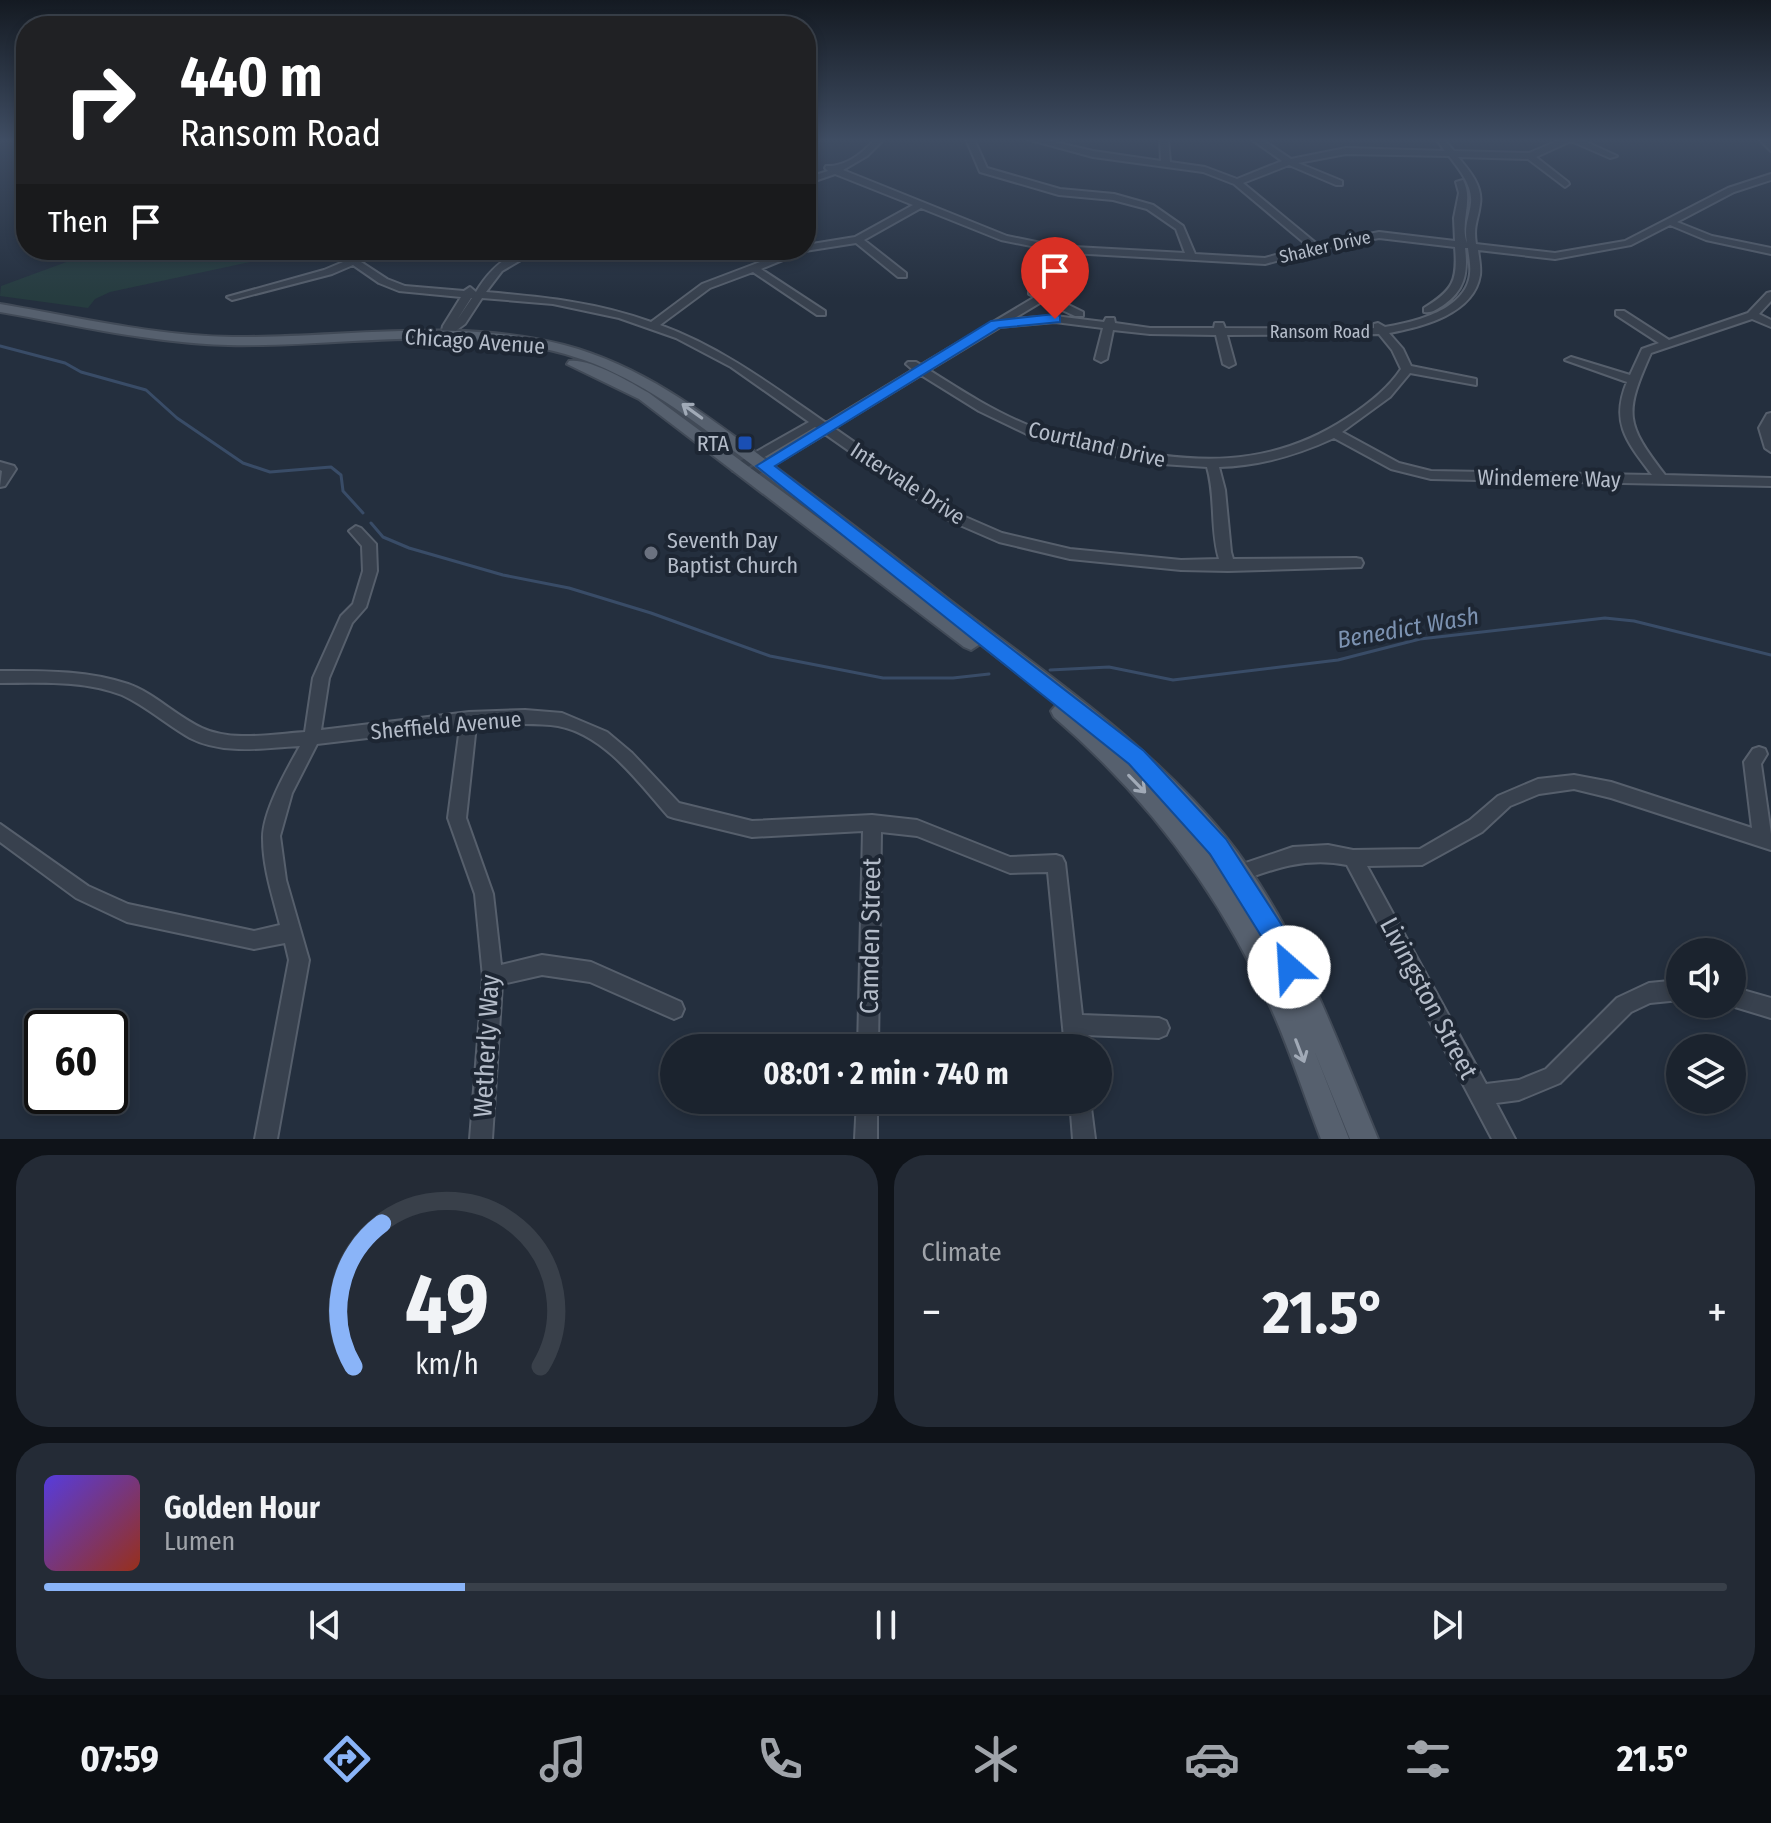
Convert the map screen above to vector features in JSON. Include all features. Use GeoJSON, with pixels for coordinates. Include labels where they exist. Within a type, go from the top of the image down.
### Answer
{"type":"FeatureCollection","features":[{"type":"Feature","properties":{"kind":"main road","name":"Chicago Avenue"},"geometry":{"type":"LineString","coordinates":[[0,308],[200,340],[445,339],[544,355],[615,380],[751,467],[1077,724],[1163,811],[1226,876],[1276,938],[1364,1139]]}},
{"type":"Feature","properties":{"kind":"main road","name":"Chicago Avenue"},"geometry":{"type":"LineString","coordinates":[[0,318],[123,341],[189,349],[445,339]]}},
{"type":"Feature","properties":{"kind":"main road","name":"Chicago Avenue"},"geometry":{"type":"LineString","coordinates":[[1226,876],[1280,1000],[1335,1139]]}},
{"type":"Feature","properties":{"kind":"street","name":"Shaker Drive"},"geometry":{"type":"LineString","coordinates":[[892,192],[1004,238],[1061,250],[1265,261],[1315,247],[1379,235],[1555,256],[1628,243],[1727,192]]}},
{"type":"Feature","properties":{"kind":"street"},"geometry":{"type":"LineString","coordinates":[[1061,192],[1114,197],[1150,207],[1180,228],[1192,258]]}},
{"type":"Feature","properties":{"kind":"street"},"geometry":{"type":"LineString","coordinates":[[1249,192],[1315,247]]}},
{"type":"Feature","properties":{"kind":"street","name":"Ransom Road"},"geometry":{"type":"LineString","coordinates":[[751,467],[1030,299],[1075,314],[1150,331],[1380,328],[1427,319],[1465,297],[1475,276],[1466,245],[1476,199],[1474,192]]}},
{"type":"Feature","properties":{"kind":"street"},"geometry":{"type":"LineString","coordinates":[[816,247],[858,240],[922,204]]}},
{"type":"Feature","properties":{"kind":"street"},"geometry":{"type":"LineString","coordinates":[[1667,221],[1709,238],[1771,251]]}},
{"type":"Feature","properties":{"kind":"street"},"geometry":{"type":"LineString","coordinates":[[858,240],[902,275]]}},
{"type":"Feature","properties":{"kind":"street"},"geometry":{"type":"LineString","coordinates":[[1037,319],[1030,299],[1055,287],[1064,272],[1061,250]]}},
{"type":"Feature","properties":{"kind":"street"},"geometry":{"type":"LineString","coordinates":[[232,297],[359,260]]}},
{"type":"Feature","properties":{"kind":"street"},"geometry":{"type":"LineString","coordinates":[[445,339],[448,326],[490,267],[502,260]]}},
{"type":"Feature","properties":{"kind":"street"},"geometry":{"type":"LineString","coordinates":[[473,294],[512,260]]}},
{"type":"Feature","properties":{"kind":"street"},"geometry":{"type":"LineString","coordinates":[[653,325],[706,286],[772,260]]}},
{"type":"Feature","properties":{"kind":"street","name":"Intervale Drive"},"geometry":{"type":"LineString","coordinates":[[355,262],[383,281],[403,289],[565,303],[653,325],[735,365],[942,510],[999,537],[1070,554],[1228,566],[1356,563]]}},
{"type":"Feature","properties":{"kind":"street"},"geometry":{"type":"LineString","coordinates":[[752,267],[821,313]]}},
{"type":"Feature","properties":{"kind":"street"},"geometry":{"type":"LineString","coordinates":[[1662,480],[1629,437],[1622,412],[1646,351],[1665,342],[1752,315],[1771,295]]}},
{"type":"Feature","properties":{"kind":"street","name":"Ransom Road"},"geometry":{"type":"LineString","coordinates":[[916,367],[996,324],[1030,299]]}},
{"type":"Feature","properties":{"kind":"street"},"geometry":{"type":"LineString","coordinates":[[1620,313],[1665,342]]}},
{"type":"Feature","properties":{"kind":"street"},"geometry":{"type":"LineString","coordinates":[[1752,315],[1771,324]]}},
{"type":"Feature","properties":{"kind":"street","name":"Ransom Road"},"geometry":{"type":"LineString","coordinates":[[996,324],[1037,319],[1109,322]]}},
{"type":"Feature","properties":{"kind":"street"},"geometry":{"type":"LineString","coordinates":[[1101,359],[1109,322]]}},
{"type":"Feature","properties":{"kind":"street"},"geometry":{"type":"LineString","coordinates":[[1219,328],[1229,364]]}},
{"type":"Feature","properties":{"kind":"street"},"geometry":{"type":"LineString","coordinates":[[1380,328],[1397,349],[1407,369],[1472,382]]}},
{"type":"Feature","properties":{"kind":"street"},"geometry":{"type":"LineString","coordinates":[[1571,360],[1634,380]]}},
{"type":"Feature","properties":{"kind":"street","name":"Courtland Drive"},"geometry":{"type":"LineString","coordinates":[[916,367],[962,397],[1032,432],[1131,456],[1212,463],[1280,455],[1336,434],[1392,389],[1407,369]]}},
{"type":"Feature","properties":{"kind":"street"},"geometry":{"type":"LineString","coordinates":[[1771,417],[1765,428],[1771,448]]}},
{"type":"Feature","properties":{"kind":"street","name":"Windemere Way"},"geometry":{"type":"LineString","coordinates":[[1336,434],[1395,466],[1431,475],[1771,482]]}},
{"type":"Feature","properties":{"kind":"street"},"geometry":{"type":"LineString","coordinates":[[1212,463],[1220,486],[1220,543],[1228,566]]}},
{"type":"Feature","properties":{"kind":"street"},"geometry":{"type":"LineString","coordinates":[[0,483],[5,468]]}},
{"type":"Feature","properties":{"kind":"street"},"geometry":{"type":"LineString","coordinates":[[266,1139],[299,960],[277,880],[271,836],[284,792],[312,738],[321,678],[346,620],[359,607],[370,571],[369,544],[356,531]]}},
{"type":"Feature","properties":{"kind":"street","name":"Sheffield Avenue"},"geometry":{"type":"LineString","coordinates":[[0,677],[71,677],[126,690],[198,734],[222,741],[312,738],[469,719],[525,717],[562,720],[601,737],[626,758],[674,810],[752,829],[872,823],[917,828],[1010,865],[1056,863],[1072,1025]]}},
{"type":"Feature","properties":{"kind":"street","name":"Wetherly Way"},"geometry":{"type":"LineString","coordinates":[[469,719],[457,818],[484,894],[493,977],[481,1139]]}},
{"type":"Feature","properties":{"kind":"street"},"geometry":{"type":"LineString","coordinates":[[1226,876],[1293,855],[1328,853],[1353,858],[1422,857],[1476,826],[1504,801],[1538,787],[1574,782],[1611,790],[1767,840],[1752,762],[1759,754]]}},
{"type":"Feature","properties":{"kind":"street","name":"Camden Street"},"geometry":{"type":"LineString","coordinates":[[868,1034],[872,823]]}},
{"type":"Feature","properties":{"kind":"street"},"geometry":{"type":"LineString","coordinates":[[0,832],[82,892],[127,913],[254,940],[291,932]]}},
{"type":"Feature","properties":{"kind":"street","name":"Livingston Street"},"geometry":{"type":"LineString","coordinates":[[1353,858],[1504,1139]]}},
{"type":"Feature","properties":{"kind":"street"},"geometry":{"type":"LineString","coordinates":[[493,977],[542,965],[591,972],[674,1009]]}},
{"type":"Feature","properties":{"kind":"street"},"geometry":{"type":"LineString","coordinates":[[1481,1095],[1519,1090],[1553,1076],[1624,1005],[1649,993],[1666,991]]}},
{"type":"Feature","properties":{"kind":"street"},"geometry":{"type":"LineString","coordinates":[[1746,1001],[1771,1008]]}},
{"type":"Feature","properties":{"kind":"street"},"geometry":{"type":"LineString","coordinates":[[1073,1034],[1072,1025],[1159,1028]]}},
{"type":"Feature","properties":{"kind":"street"},"geometry":{"type":"LineString","coordinates":[[866,1139],[867,1114]]}},
{"type":"Feature","properties":{"kind":"street"},"geometry":{"type":"LineString","coordinates":[[1081,1114],[1084,1139]]}},
{"type":"Feature","properties":{"kind":"green space"},"geometry":{"type":"Polygon","coordinates":[[[72,260],[260,260],[110,292],[95,299],[88,308],[0,296],[1,286],[72,260]]]}},
{"type":"Feature","properties":{"kind":"waterway"},"geometry":{"type":"LineString","coordinates":[[0,346],[65,363],[81,372],[146,390],[177,418],[243,463],[270,472],[331,467],[341,475],[343,491],[363,513]]}},
{"type":"Feature","properties":{"kind":"waterway"},"geometry":{"type":"LineString","coordinates":[[371,523],[383,537],[409,548],[503,575],[569,588],[651,613],[770,656],[883,678],[953,678],[989,674]]}},
{"type":"Feature","properties":{"kind":"waterway","name":"Benedict Wash"},"geometry":{"type":"LineString","coordinates":[[1050,670],[1109,667],[1173,680],[1338,660],[1420,639],[1605,618],[1634,621],[1771,655]]}},
{"type":"Feature","properties":{"kind":"place","name":"RTA"},"geometry":{"type":"Point","coordinates":[745,443]}},
{"type":"Feature","properties":{"kind":"place","name":"Seventh Day Baptist Church"},"geometry":{"type":"Point","coordinates":[651,553]}},
{"type":"Feature","properties":{"kind":"route"},"geometry":{"type":"LineString","coordinates":[[1055,319],[996,324],[764,466],[1136,757],[1184,806],[1237,872],[1276,938],[1289,967]]}}]}
